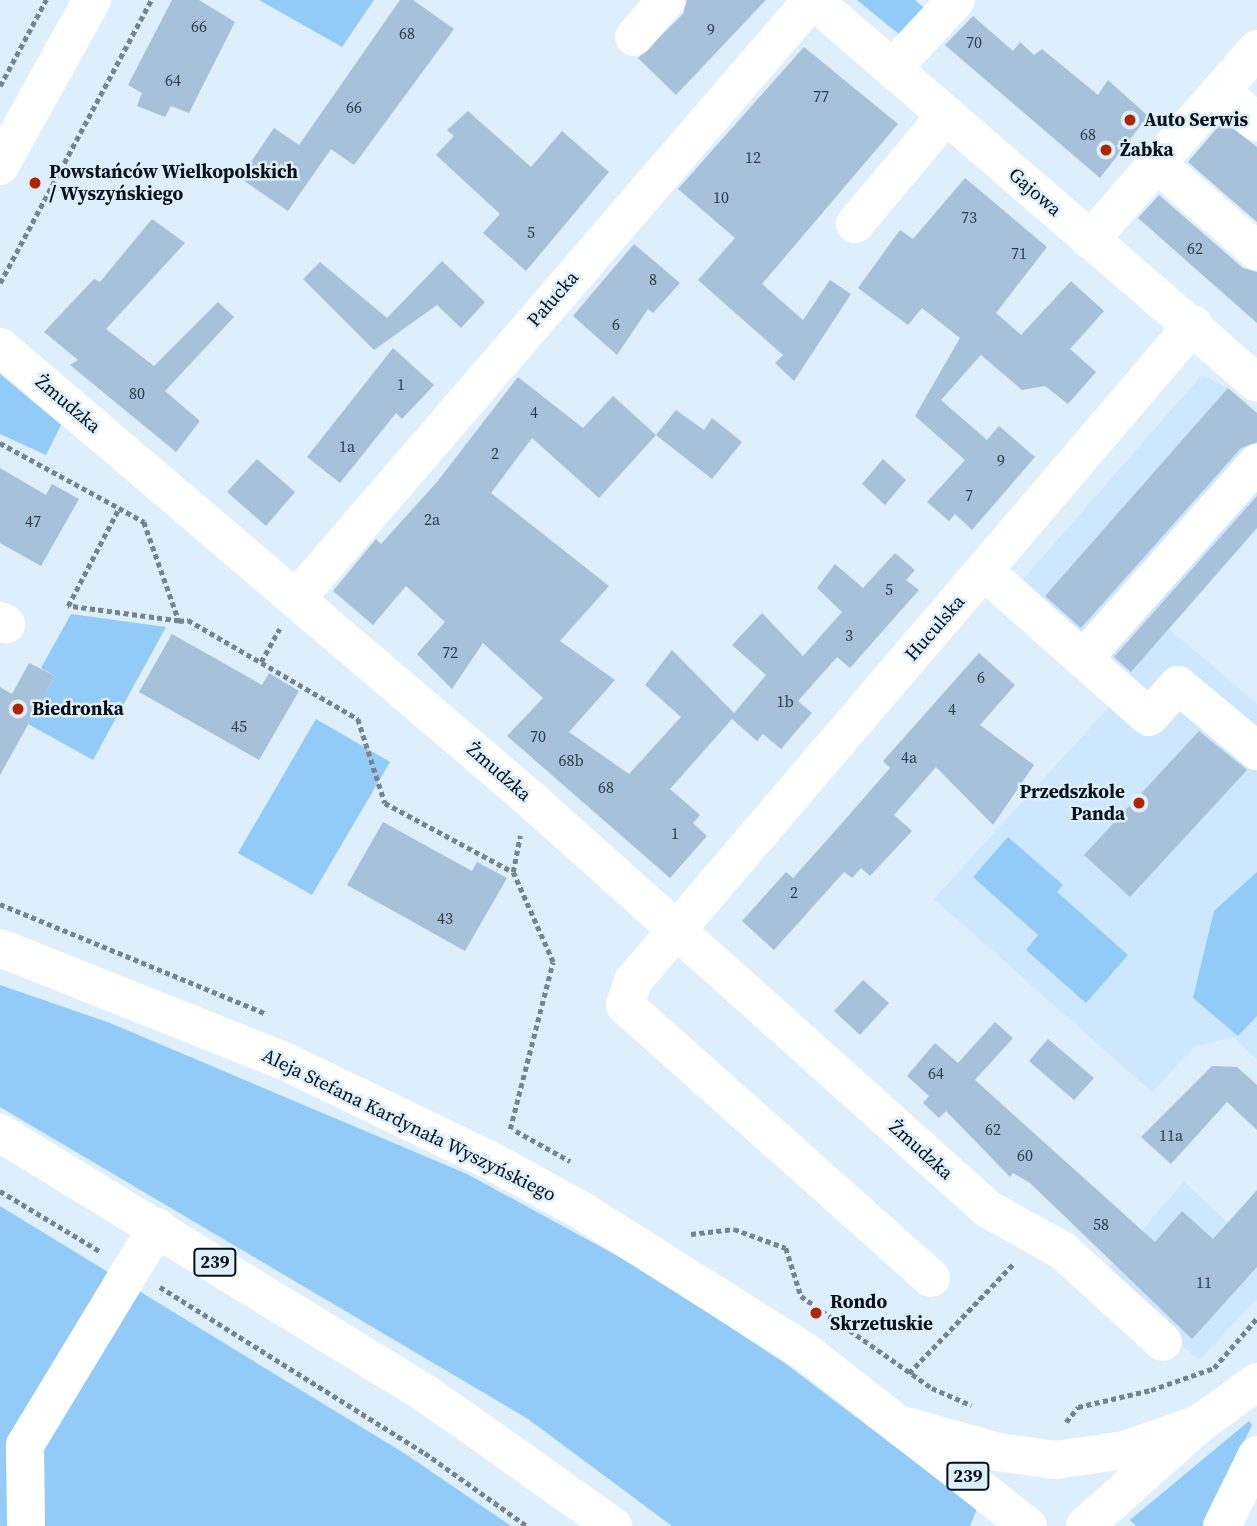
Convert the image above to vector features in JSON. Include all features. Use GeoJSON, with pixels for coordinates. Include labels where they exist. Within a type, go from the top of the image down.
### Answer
{"type":"FeatureCollection","features":[{"type":"Feature","properties":{"kind":"street"},"geometry":{"type":"LineString","coordinates":[[0,166],[92,0]]}},
{"type":"Feature","properties":{"kind":"street"},"geometry":{"type":"LineString","coordinates":[[634,37],[666,0]]}},
{"type":"Feature","properties":{"kind":"street","name":"Gajowa"},"geometry":{"type":"LineString","coordinates":[[813,0],[1090,240],[1194,325],[1257,383]]}},
{"type":"Feature","properties":{"kind":"street","name":"Pałucka"},"geometry":{"type":"LineString","coordinates":[[296,599],[813,0]]}},
{"type":"Feature","properties":{"kind":"street"},"geometry":{"type":"LineString","coordinates":[[892,69],[956,0]]}},
{"type":"Feature","properties":{"kind":"street"},"geometry":{"type":"LineString","coordinates":[[1090,240],[1257,49]]}},
{"type":"Feature","properties":{"kind":"street"},"geometry":{"type":"LineString","coordinates":[[1221,91],[1257,122]]}},
{"type":"Feature","properties":{"kind":"street"},"geometry":{"type":"LineString","coordinates":[[855,223],[946,115]]}},
{"type":"Feature","properties":{"kind":"street"},"geometry":{"type":"LineString","coordinates":[[1157,164],[1257,251]]}},
{"type":"Feature","properties":{"kind":"street","name":"Huculska"},"geometry":{"type":"LineString","coordinates":[[932,1278],[625,1005],[633,981],[1194,325]]}},
{"type":"Feature","properties":{"kind":"street","name":"Żmudzka"},"geometry":{"type":"LineString","coordinates":[[0,347],[528,797],[988,1209],[1063,1251],[1163,1342]]}},
{"type":"Feature","properties":{"kind":"street"},"geometry":{"type":"LineString","coordinates":[[1083,659],[1257,463]]}},
{"type":"Feature","properties":{"kind":"street"},"geometry":{"type":"LineString","coordinates":[[984,570],[1149,717],[1178,685],[1257,751]]}},
{"type":"Feature","properties":{"kind":"street","name":"Aleja Stefana Kardynała Wyszyńskiego"},"geometry":{"type":"LineString","coordinates":[[0,948],[284,1061],[488,1159],[678,1269],[906,1426],[1028,1526]]}},
{"type":"Feature","properties":{"kind":"street","name":"239"},"geometry":{"type":"LineString","coordinates":[[0,1133],[428,1395],[613,1526]]}},
{"type":"Feature","properties":{"kind":"street"},"geometry":{"type":"LineString","coordinates":[[26,1526],[25,1445],[157,1227]]}},
{"type":"Feature","properties":{"kind":"street"},"geometry":{"type":"LineString","coordinates":[[1085,1526],[1199,1424],[1257,1382]]}},
{"type":"Feature","properties":{"kind":"street"},"geometry":{"type":"LineString","coordinates":[[906,1426],[998,1452],[1055,1460],[1125,1450],[1199,1424]]}},
{"type":"Feature","properties":{"kind":"street"},"geometry":{"type":"LineString","coordinates":[[1223,1526],[1257,1455]]}},
{"type":"Feature","properties":{"kind":"path"},"geometry":{"type":"LineString","coordinates":[[0,86],[46,0]]}},
{"type":"Feature","properties":{"kind":"path"},"geometry":{"type":"LineString","coordinates":[[0,283],[2,272],[151,0]]}},
{"type":"Feature","properties":{"kind":"path"},"geometry":{"type":"LineString","coordinates":[[0,443],[144,522],[180,621]]}},
{"type":"Feature","properties":{"kind":"path"},"geometry":{"type":"LineString","coordinates":[[119,508],[68,606],[188,620],[358,719],[385,803],[513,872]]}},
{"type":"Feature","properties":{"kind":"path"},"geometry":{"type":"LineString","coordinates":[[510,1129],[553,962],[513,872],[528,797]]}},
{"type":"Feature","properties":{"kind":"path"},"geometry":{"type":"LineString","coordinates":[[0,1191],[306,1375],[527,1526]]}},
{"type":"Feature","properties":{"kind":"path"},"geometry":{"type":"LineString","coordinates":[[909,1373],[1038,1237]]}},
{"type":"Feature","properties":{"kind":"path"},"geometry":{"type":"LineString","coordinates":[[1056,1433],[1078,1407],[1152,1390],[1214,1368],[1257,1318]]}},
{"type":"Feature","properties":{"kind":"shaded area"},"geometry":{"type":"Polygon","coordinates":[[[259,0],[374,0],[342,47],[259,0]]]}},
{"type":"Feature","properties":{"kind":"shaded area"},"geometry":{"type":"Polygon","coordinates":[[[857,0],[915,0],[930,13],[900,35],[857,0]]]}},
{"type":"Feature","properties":{"kind":"shaded area"},"geometry":{"type":"Polygon","coordinates":[[[0,374],[61,425],[46,455],[0,434],[0,374]]]}},
{"type":"Feature","properties":{"kind":"shaded area","name":"Przedszkole Panda"},"geometry":{"type":"Polygon","coordinates":[[[1202,375],[1228,388],[1257,413],[1257,528],[1169,629],[1257,704],[1257,1059],[1233,1037],[1194,1047],[1152,1092],[934,899],[1109,707],[1020,583],[1202,375]]]}},
{"type":"Feature","properties":{"kind":"shaded area"},"geometry":{"type":"Polygon","coordinates":[[[71,614],[166,627],[93,760],[28,724],[55,676],[41,668],[71,614]]]}},
{"type":"Feature","properties":{"kind":"shaded area"},"geometry":{"type":"Polygon","coordinates":[[[316,719],[390,762],[312,895],[238,853],[316,719]]]}},
{"type":"Feature","properties":{"kind":"shaded area"},"geometry":{"type":"Polygon","coordinates":[[[1008,837],[1063,885],[1057,892],[1128,955],[1086,1003],[1026,950],[1038,935],[973,877],[1008,837]]]}},
{"type":"Feature","properties":{"kind":"shaded area"},"geometry":{"type":"Polygon","coordinates":[[[1257,872],[1257,1016],[1238,1036],[1193,998],[1214,911],[1257,872]]]}},
{"type":"Feature","properties":{"kind":"shaded area"},"geometry":{"type":"Polygon","coordinates":[[[0,985],[110,1023],[467,1174],[645,1271],[786,1364],[977,1509],[970,1526],[672,1526],[528,1419],[0,1107],[0,985]]]}},
{"type":"Feature","properties":{"kind":"shaded area"},"geometry":{"type":"Polygon","coordinates":[[[1184,1182],[1257,1249],[1257,1299],[1199,1360],[1103,1275],[1184,1182]]]}},
{"type":"Feature","properties":{"kind":"shaded area"},"geometry":{"type":"Polygon","coordinates":[[[0,1206],[407,1455],[511,1526],[0,1526],[0,1206]]]}},
{"type":"Feature","properties":{"kind":"shaded area"},"geometry":{"type":"Polygon","coordinates":[[[1249,1421],[1252,1425],[1204,1526],[1136,1526],[1130,1520],[1249,1421]]]}},
{"type":"Feature","properties":{"kind":"building"},"geometry":{"type":"Polygon","coordinates":[[[172,0],[199,0],[235,22],[189,113],[171,106],[165,117],[137,106],[142,93],[128,85],[172,0]]]}},
{"type":"Feature","properties":{"kind":"building"},"geometry":{"type":"Polygon","coordinates":[[[400,0],[413,0],[454,29],[354,165],[331,149],[288,211],[240,178],[274,128],[299,145],[400,0]]]}},
{"type":"Feature","properties":{"kind":"building"},"geometry":{"type":"Polygon","coordinates":[[[687,0],[766,0],[676,95],[638,58],[683,14],[687,0]]]}},
{"type":"Feature","properties":{"kind":"building"},"geometry":{"type":"Polygon","coordinates":[[[973,16],[1013,51],[1020,42],[1034,55],[1042,49],[1098,95],[1108,80],[1148,116],[1100,178],[945,45],[973,16]]]}},
{"type":"Feature","properties":{"kind":"building"},"geometry":{"type":"Polygon","coordinates":[[[804,47],[898,124],[762,284],[803,320],[830,280],[851,294],[794,381],[775,363],[783,355],[698,280],[735,238],[678,189],[804,47]]]}},
{"type":"Feature","properties":{"kind":"building"},"geometry":{"type":"Polygon","coordinates":[[[468,111],[531,167],[562,131],[609,172],[526,271],[483,233],[500,214],[436,155],[454,136],[447,130],[468,111]]]}},
{"type":"Feature","properties":{"kind":"building"},"geometry":{"type":"Polygon","coordinates":[[[1223,121],[1257,147],[1257,222],[1188,162],[1223,121]]]}},
{"type":"Feature","properties":{"kind":"building"},"geometry":{"type":"Polygon","coordinates":[[[965,178],[1047,247],[996,313],[1021,335],[1071,281],[1104,311],[1070,349],[1096,372],[1068,404],[1045,386],[1022,390],[981,355],[941,400],[987,440],[999,426],[1035,457],[972,530],[955,514],[949,521],[927,502],[965,460],[915,416],[960,338],[922,308],[908,325],[858,288],[900,230],[913,239],[965,178]]]}},
{"type":"Feature","properties":{"kind":"building"},"geometry":{"type":"Polygon","coordinates":[[[1159,195],[1243,268],[1257,272],[1257,323],[1138,218],[1159,195]]]}},
{"type":"Feature","properties":{"kind":"building"},"geometry":{"type":"Polygon","coordinates":[[[152,219],[185,243],[106,329],[154,366],[218,302],[234,317],[165,391],[200,421],[176,452],[70,365],[78,360],[44,332],[94,279],[100,282],[152,219]]]}},
{"type":"Feature","properties":{"kind":"building"},"geometry":{"type":"Polygon","coordinates":[[[634,244],[680,283],[653,313],[648,309],[617,355],[573,316],[634,244]]]}},
{"type":"Feature","properties":{"kind":"building"},"geometry":{"type":"Polygon","coordinates":[[[442,261],[485,302],[461,328],[437,305],[374,350],[303,279],[320,262],[387,318],[442,261]]]}},
{"type":"Feature","properties":{"kind":"building"},"geometry":{"type":"Polygon","coordinates":[[[393,348],[434,385],[402,419],[396,413],[340,483],[307,457],[393,348]]]}},
{"type":"Feature","properties":{"kind":"building"},"geometry":{"type":"Polygon","coordinates":[[[518,377],[583,428],[613,396],[656,435],[599,498],[532,438],[491,493],[609,586],[560,641],[615,680],[569,732],[629,774],[681,717],[645,685],[672,650],[734,713],[766,675],[732,645],[762,613],[803,656],[842,612],[817,588],[835,564],[863,588],[895,553],[915,570],[906,580],[919,590],[850,668],[837,657],[798,701],[812,713],[781,749],[763,734],[757,741],[732,719],[670,789],[700,815],[693,823],[707,836],[670,878],[507,736],[543,698],[483,643],[452,689],[417,654],[445,622],[406,586],[373,625],[333,591],[376,539],[381,544],[437,482],[518,377]]]}},
{"type":"Feature","properties":{"kind":"building"},"geometry":{"type":"Polygon","coordinates":[[[1228,388],[1257,413],[1257,442],[1241,448],[1081,628],[1045,596],[1228,388]]]}},
{"type":"Feature","properties":{"kind":"building"},"geometry":{"type":"Polygon","coordinates":[[[676,410],[704,430],[712,418],[742,442],[712,479],[656,435],[676,410]]]}},
{"type":"Feature","properties":{"kind":"building"},"geometry":{"type":"Polygon","coordinates":[[[257,459],[295,492],[266,526],[227,492],[257,459]]]}},
{"type":"Feature","properties":{"kind":"building"},"geometry":{"type":"Polygon","coordinates":[[[883,459],[906,480],[885,505],[862,484],[883,459]]]}},
{"type":"Feature","properties":{"kind":"building"},"geometry":{"type":"Polygon","coordinates":[[[0,468],[46,495],[52,484],[79,499],[41,566],[0,543],[0,468]]]}},
{"type":"Feature","properties":{"kind":"building"},"geometry":{"type":"Polygon","coordinates":[[[1257,496],[1257,528],[1131,672],[1114,657],[1257,496]]]}},
{"type":"Feature","properties":{"kind":"building"},"geometry":{"type":"Polygon","coordinates":[[[172,634],[262,685],[269,673],[299,691],[259,760],[139,692],[172,634]]]}},
{"type":"Feature","properties":{"kind":"building"},"geometry":{"type":"Polygon","coordinates":[[[979,653],[1015,685],[980,725],[1034,765],[993,825],[936,767],[894,815],[912,831],[870,876],[861,868],[852,878],[844,872],[774,950],[742,921],[786,872],[793,878],[843,822],[890,768],[883,761],[979,653]]]}},
{"type":"Feature","properties":{"kind":"building","name":"Biedronka"},"geometry":{"type":"Polygon","coordinates":[[[29,663],[55,676],[0,775],[0,687],[12,694],[29,663]]]}},
{"type":"Feature","properties":{"kind":"building"},"geometry":{"type":"Polygon","coordinates":[[[1199,731],[1247,770],[1130,897],[1084,855],[1199,731]]]}},
{"type":"Feature","properties":{"kind":"building"},"geometry":{"type":"Polygon","coordinates":[[[383,822],[472,871],[477,862],[507,878],[465,951],[347,885],[383,822]]]}},
{"type":"Feature","properties":{"kind":"building"},"geometry":{"type":"Polygon","coordinates":[[[863,980],[889,1003],[860,1035],[834,1011],[863,980]]]}},
{"type":"Feature","properties":{"kind":"building"},"geometry":{"type":"Polygon","coordinates":[[[995,1022],[1013,1038],[975,1080],[1155,1242],[1182,1211],[1213,1239],[1257,1190],[1257,1267],[1192,1339],[1030,1183],[1013,1173],[1010,1177],[946,1111],[939,1118],[923,1103],[929,1096],[907,1076],[935,1043],[958,1063],[995,1022]]]}},
{"type":"Feature","properties":{"kind":"building"},"geometry":{"type":"Polygon","coordinates":[[[1048,1039],[1094,1078],[1074,1100],[1029,1061],[1048,1039]]]}},
{"type":"Feature","properties":{"kind":"building"},"geometry":{"type":"Polygon","coordinates":[[[1212,1066],[1237,1067],[1257,1085],[1257,1130],[1227,1102],[1171,1164],[1141,1137],[1212,1066]]]}},
{"type":"Feature","properties":{"kind":"place","name":"Auto Serwis"},"geometry":{"type":"Point","coordinates":[1130,120]}},
{"type":"Feature","properties":{"kind":"place","name":"Żabka"},"geometry":{"type":"Point","coordinates":[1106,150]}},
{"type":"Feature","properties":{"kind":"place","name":"Powstańców Wielkopolskich / Wyszyńskiego"},"geometry":{"type":"Point","coordinates":[35,183]}},
{"type":"Feature","properties":{"kind":"place","name":"Biedronka"},"geometry":{"type":"Point","coordinates":[18,709]}},
{"type":"Feature","properties":{"kind":"place","name":"Przedszkole Panda"},"geometry":{"type":"Point","coordinates":[1139,803]}},
{"type":"Feature","properties":{"kind":"place","name":"Rondo Skrzetuskie"},"geometry":{"type":"Point","coordinates":[816,1313]}}]}
